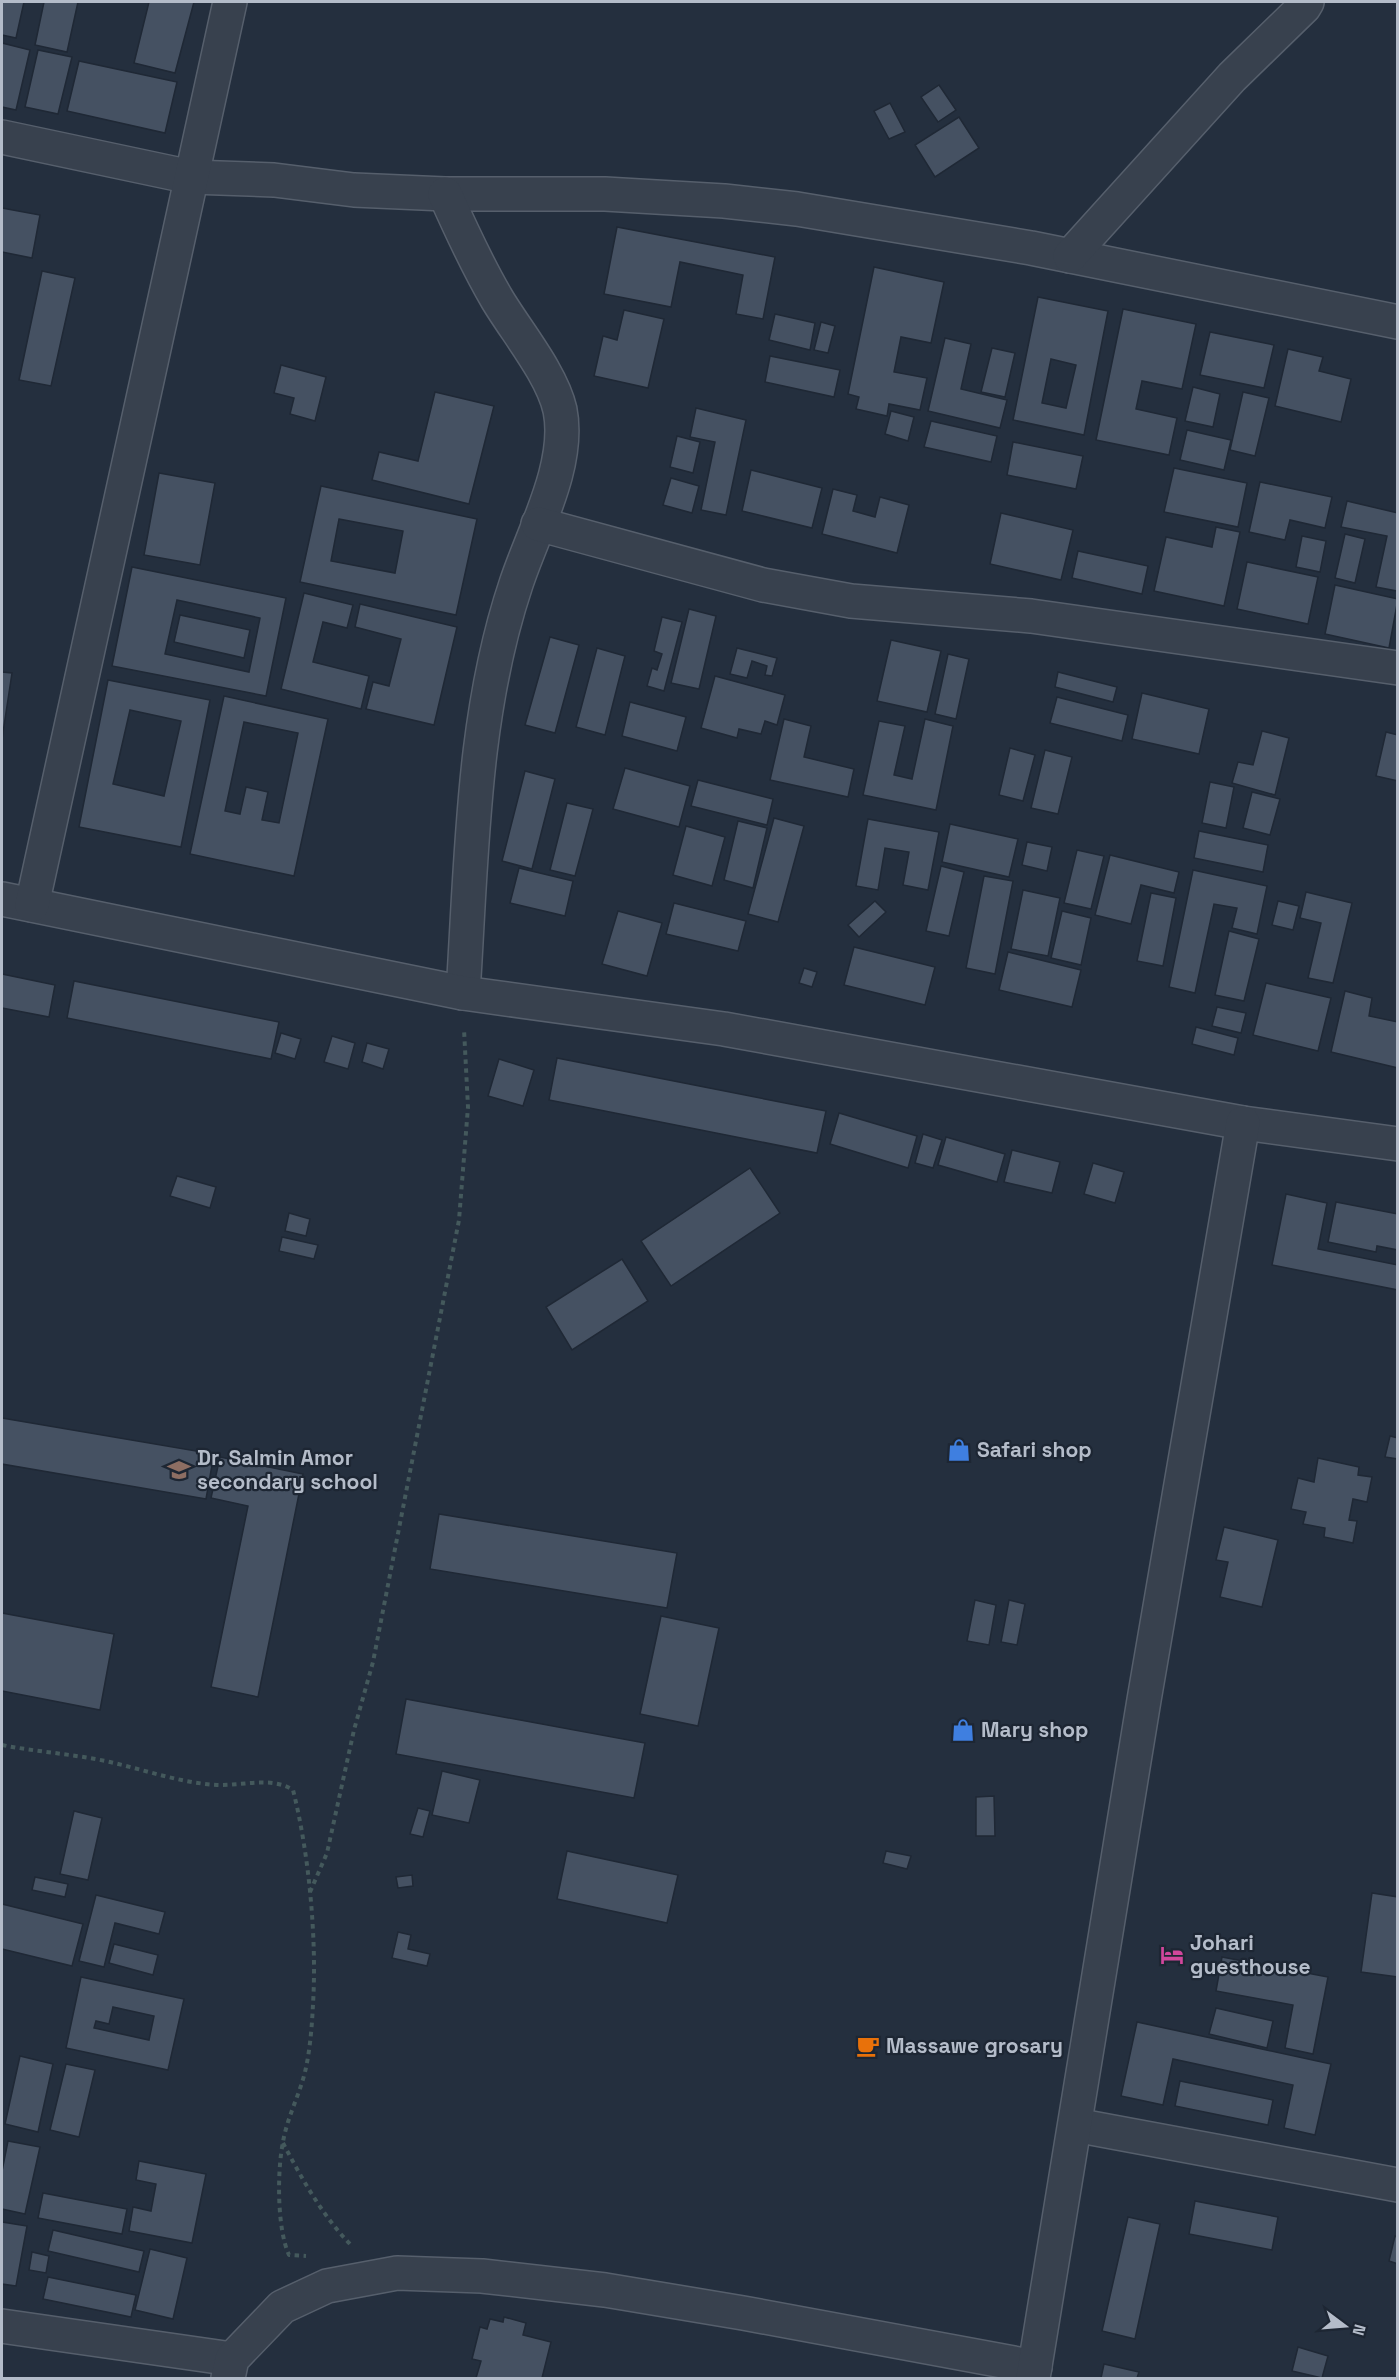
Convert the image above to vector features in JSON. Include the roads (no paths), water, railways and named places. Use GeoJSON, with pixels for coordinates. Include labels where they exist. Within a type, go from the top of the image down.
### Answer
{"type":"FeatureCollection","features":[{"type":"Feature","properties":{"kind":"street"},"geometry":{"type":"LineString","coordinates":[[230,2],[191,177],[17,902],[463,993],[724,1029],[1243,1123],[1398,1144]]}},
{"type":"Feature","properties":{"kind":"street"},"geometry":{"type":"LineString","coordinates":[[1070,256],[1232,77],[1304,8],[1307,2]]}},
{"type":"Feature","properties":{"kind":"street"},"geometry":{"type":"LineString","coordinates":[[2,137],[191,177],[274,180],[354,190],[445,194],[606,194],[723,201],[797,209],[1070,256],[1398,322]]}},
{"type":"Feature","properties":{"kind":"street"},"geometry":{"type":"LineString","coordinates":[[445,194],[470,249],[497,298],[552,386],[560,408],[562,430],[559,455],[548,498],[516,584],[494,661],[483,725],[463,993]]}},
{"type":"Feature","properties":{"kind":"street"},"geometry":{"type":"LineString","coordinates":[[538,525],[763,585],[851,601],[1031,616],[1398,668]]}},
{"type":"Feature","properties":{"kind":"street"},"geometry":{"type":"LineString","coordinates":[[2,2326],[230,2369],[282,2307],[327,2286],[397,2273],[482,2276],[605,2290],[743,2313],[1034,2373],[1243,1123]]}},
{"type":"Feature","properties":{"kind":"street"},"geometry":{"type":"LineString","coordinates":[[1075,2125],[1398,2185]]}},
{"type":"Feature","properties":{"kind":"place","name":"Safari shop"},"geometry":{"type":"Point","coordinates":[959,1450]}},
{"type":"Feature","properties":{"kind":"place","name":"Dr. Salmin Amor secondary school"},"geometry":{"type":"Point","coordinates":[179,1470]}},
{"type":"Feature","properties":{"kind":"place","name":"Mary shop"},"geometry":{"type":"Point","coordinates":[963,1730]}},
{"type":"Feature","properties":{"kind":"place","name":"Johari guesthouse"},"geometry":{"type":"Point","coordinates":[1172,1955]}},
{"type":"Feature","properties":{"kind":"place","name":"Massawe grosary"},"geometry":{"type":"Point","coordinates":[868,2046]}}]}
